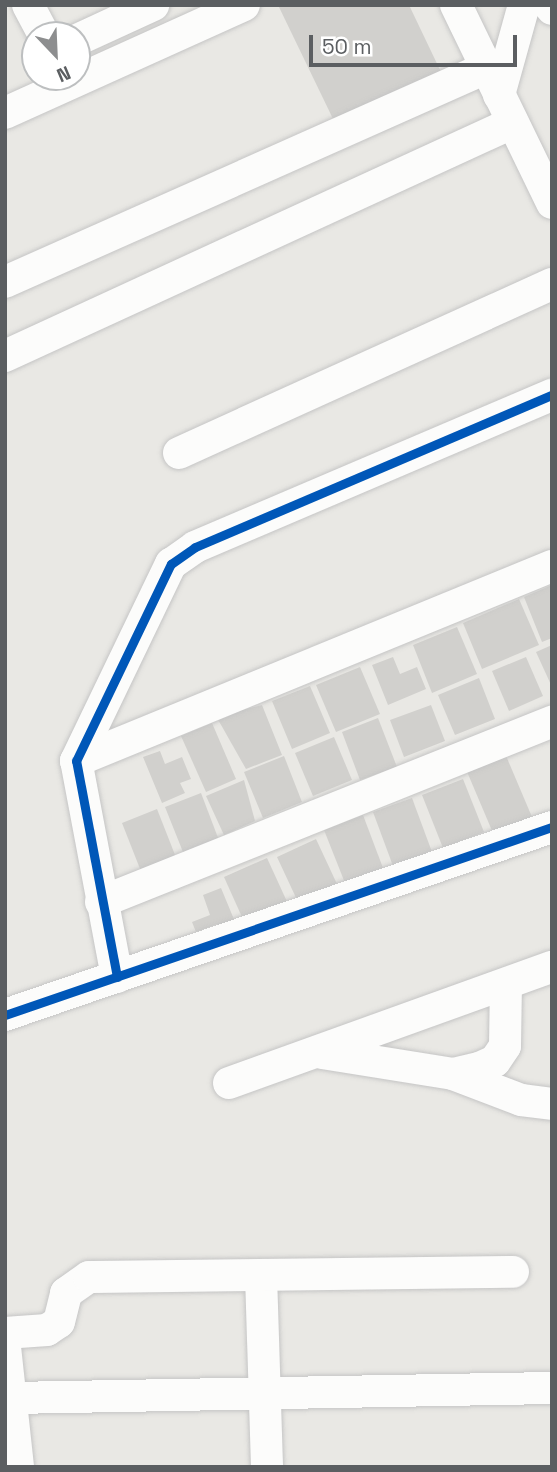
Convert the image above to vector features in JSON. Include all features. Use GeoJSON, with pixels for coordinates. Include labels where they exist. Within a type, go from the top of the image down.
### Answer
{"type":"FeatureCollection","features":[{"type":"Feature","properties":{"kind":"street"},"geometry":{"type":"LineString","coordinates":[[28,5],[37,21]]}},
{"type":"Feature","properties":{"kind":"street"},"geometry":{"type":"LineString","coordinates":[[91,31],[117,13],[153,5]]}},
{"type":"Feature","properties":{"kind":"street"},"geometry":{"type":"LineString","coordinates":[[5,113],[244,5]]}},
{"type":"Feature","properties":{"kind":"street"},"geometry":{"type":"LineString","coordinates":[[456,5],[552,203]]}},
{"type":"Feature","properties":{"kind":"street"},"geometry":{"type":"LineString","coordinates":[[5,282],[492,82],[524,5]]}},
{"type":"Feature","properties":{"kind":"street"},"geometry":{"type":"LineString","coordinates":[[5,356],[512,123]]}},
{"type":"Feature","properties":{"kind":"street"},"geometry":{"type":"LineString","coordinates":[[179,453],[552,284]]}},
{"type":"Feature","properties":{"kind":"street"},"geometry":{"type":"LineString","coordinates":[[117,977],[76,761],[171,564],[195,547],[552,396]]}},
{"type":"Feature","properties":{"kind":"street"},"geometry":{"type":"LineString","coordinates":[[76,761],[552,566]]}},
{"type":"Feature","properties":{"kind":"street"},"geometry":{"type":"LineString","coordinates":[[101,902],[552,723]]}},
{"type":"Feature","properties":{"kind":"street"},"geometry":{"type":"LineString","coordinates":[[5,1015],[552,827]]}},
{"type":"Feature","properties":{"kind":"street"},"geometry":{"type":"LineString","coordinates":[[229,1083],[552,967]]}},
{"type":"Feature","properties":{"kind":"street"},"geometry":{"type":"LineString","coordinates":[[453,1074],[495,1061],[505,1046],[506,984]]}},
{"type":"Feature","properties":{"kind":"street"},"geometry":{"type":"LineString","coordinates":[[317,1052],[453,1074],[521,1100],[552,1104]]}},
{"type":"Feature","properties":{"kind":"street"},"geometry":{"type":"LineString","coordinates":[[5,1333],[47,1330],[59,1322],[65,1293],[89,1276],[513,1272]]}},
{"type":"Feature","properties":{"kind":"street"},"geometry":{"type":"LineString","coordinates":[[261,1275],[267,1467]]}},
{"type":"Feature","properties":{"kind":"street"},"geometry":{"type":"LineString","coordinates":[[5,1347],[18,1467]]}},
{"type":"Feature","properties":{"kind":"street"},"geometry":{"type":"LineString","coordinates":[[11,1398],[552,1388]]}},
{"type":"Feature","properties":{"kind":"building"},"geometry":{"type":"Polygon","coordinates":[[[278,5],[409,5],[441,72],[335,123],[278,5]]]}},
{"type":"Feature","properties":{"kind":"building"},"geometry":{"type":"Polygon","coordinates":[[[552,585],[552,638],[542,642],[524,597],[552,585]]]}},
{"type":"Feature","properties":{"kind":"building"},"geometry":{"type":"Polygon","coordinates":[[[519,599],[539,645],[482,669],[463,623],[519,599]]]}},
{"type":"Feature","properties":{"kind":"building"},"geometry":{"type":"Polygon","coordinates":[[[457,627],[477,674],[432,693],[413,645],[457,627]]]}},
{"type":"Feature","properties":{"kind":"building"},"geometry":{"type":"Polygon","coordinates":[[[552,645],[552,687],[536,652],[552,645]]]}},
{"type":"Feature","properties":{"kind":"building"},"geometry":{"type":"Polygon","coordinates":[[[393,657],[400,674],[417,667],[426,689],[388,705],[372,665],[393,657]]]}},
{"type":"Feature","properties":{"kind":"building"},"geometry":{"type":"Polygon","coordinates":[[[526,657],[543,696],[509,711],[492,671],[526,657]]]}},
{"type":"Feature","properties":{"kind":"building"},"geometry":{"type":"Polygon","coordinates":[[[360,667],[380,714],[336,732],[316,685],[360,667]]]}},
{"type":"Feature","properties":{"kind":"building"},"geometry":{"type":"Polygon","coordinates":[[[479,678],[495,719],[455,735],[438,695],[479,678]]]}},
{"type":"Feature","properties":{"kind":"building"},"geometry":{"type":"Polygon","coordinates":[[[310,686],[330,733],[292,749],[272,701],[310,686]]]}},
{"type":"Feature","properties":{"kind":"building"},"geometry":{"type":"Polygon","coordinates":[[[262,705],[282,755],[246,769],[216,716],[262,705]]]}},
{"type":"Feature","properties":{"kind":"building"},"geometry":{"type":"Polygon","coordinates":[[[431,705],[445,741],[404,757],[390,720],[431,705]]]}},
{"type":"Feature","properties":{"kind":"building"},"geometry":{"type":"Polygon","coordinates":[[[378,718],[397,767],[360,780],[342,732],[378,718]]]}},
{"type":"Feature","properties":{"kind":"building"},"geometry":{"type":"Polygon","coordinates":[[[212,723],[236,779],[206,792],[181,736],[212,723]]]}},
{"type":"Feature","properties":{"kind":"building"},"geometry":{"type":"Polygon","coordinates":[[[334,737],[352,780],[313,796],[295,753],[334,737]]]}},
{"type":"Feature","properties":{"kind":"building"},"geometry":{"type":"Polygon","coordinates":[[[160,751],[165,764],[182,757],[191,779],[180,783],[185,793],[162,803],[143,757],[160,751]]]}},
{"type":"Feature","properties":{"kind":"building"},"geometry":{"type":"Polygon","coordinates":[[[504,751],[532,817],[493,833],[465,767],[504,751]]]}},
{"type":"Feature","properties":{"kind":"building"},"geometry":{"type":"Polygon","coordinates":[[[284,756],[302,802],[263,818],[244,772],[284,756]]]}},
{"type":"Feature","properties":{"kind":"building"},"geometry":{"type":"Polygon","coordinates":[[[463,779],[484,832],[443,848],[422,795],[463,779]]]}},
{"type":"Feature","properties":{"kind":"building"},"geometry":{"type":"Polygon","coordinates":[[[244,780],[255,821],[224,835],[206,796],[244,780]]]}},
{"type":"Feature","properties":{"kind":"building"},"geometry":{"type":"Polygon","coordinates":[[[201,793],[220,843],[185,857],[165,807],[201,793]]]}},
{"type":"Feature","properties":{"kind":"building"},"geometry":{"type":"Polygon","coordinates":[[[412,798],[432,852],[393,866],[373,812],[412,798]]]}},
{"type":"Feature","properties":{"kind":"building"},"geometry":{"type":"Polygon","coordinates":[[[157,809],[179,865],[144,879],[122,823],[157,809]]]}},
{"type":"Feature","properties":{"kind":"building"},"geometry":{"type":"Polygon","coordinates":[[[363,815],[383,868],[345,883],[324,830],[363,815]]]}},
{"type":"Feature","properties":{"kind":"building"},"geometry":{"type":"Polygon","coordinates":[[[316,839],[337,884],[298,902],[277,857],[316,839]]]}},
{"type":"Feature","properties":{"kind":"building"},"geometry":{"type":"Polygon","coordinates":[[[267,858],[289,906],[246,926],[224,877],[267,858]]]}},
{"type":"Feature","properties":{"kind":"building"},"geometry":{"type":"Polygon","coordinates":[[[221,888],[238,929],[222,935],[217,924],[196,932],[192,922],[210,915],[203,895],[221,888]]]}},
{"type":"Feature","properties":{"kind":"cycle path"},"geometry":{"type":"LineString","coordinates":[[117,977],[76,761],[171,564],[195,547],[552,395]]}},
{"type":"Feature","properties":{"kind":"cycle path"},"geometry":{"type":"LineString","coordinates":[[5,1015],[552,827]]}}]}
